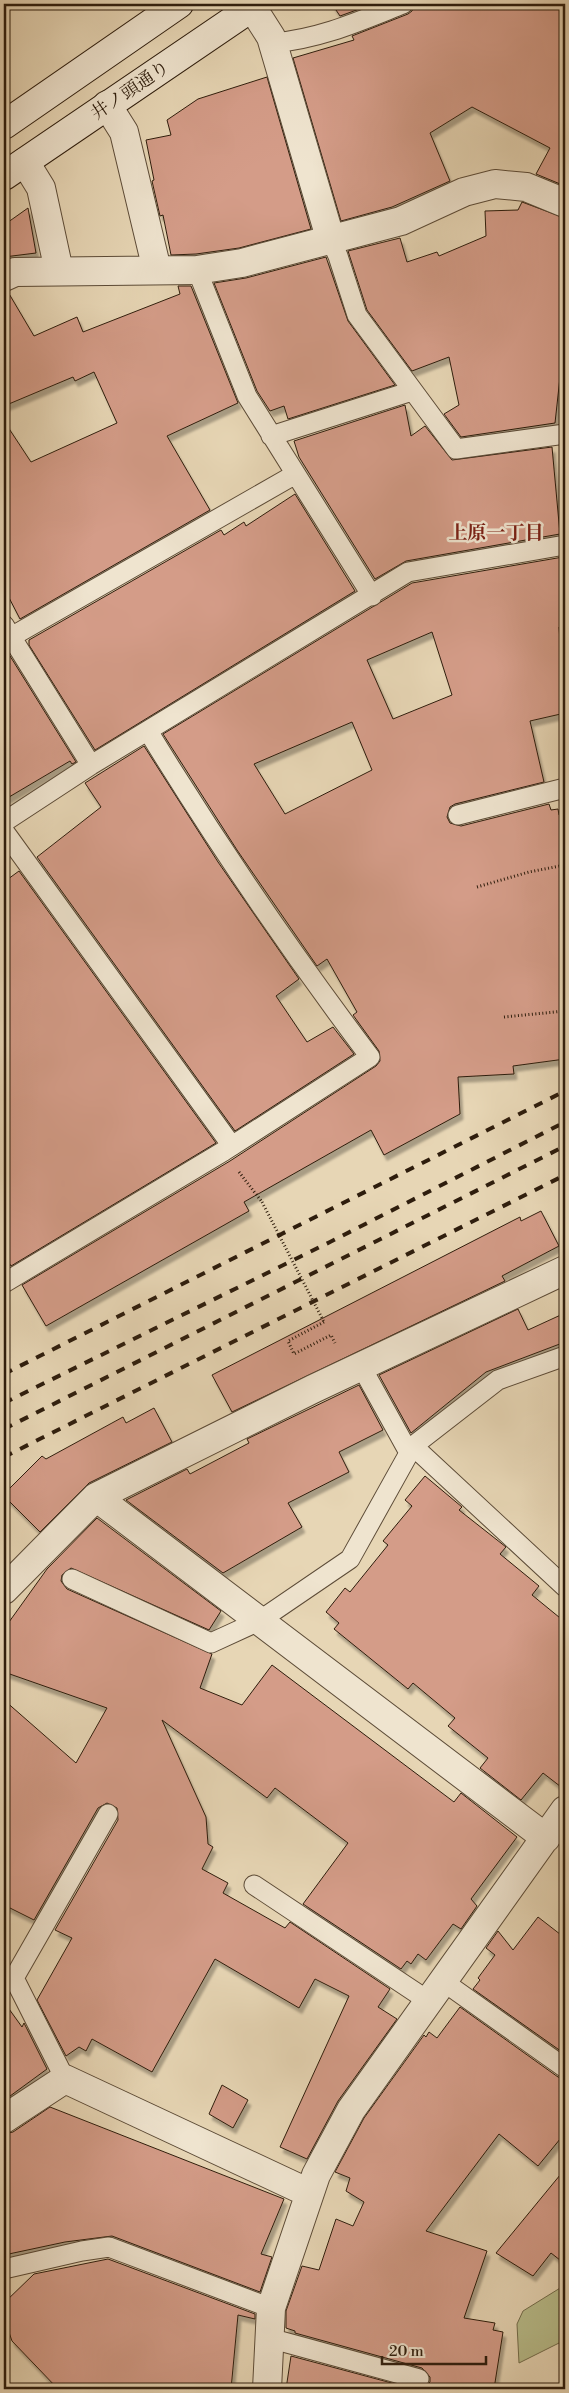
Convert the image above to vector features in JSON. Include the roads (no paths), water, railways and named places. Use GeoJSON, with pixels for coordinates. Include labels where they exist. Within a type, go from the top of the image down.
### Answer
{"type":"FeatureCollection","features":[{"type":"Feature","properties":{"kind":"street"},"geometry":{"type":"LineString","coordinates":[[4,125],[179,4]]}},
{"type":"Feature","properties":{"kind":"street"},"geometry":{"type":"LineString","coordinates":[[253,5],[273,43],[331,241]]}},
{"type":"Feature","properties":{"kind":"street","name":"井ノ頭通り"},"geometry":{"type":"LineString","coordinates":[[14,169],[253,5]]}},
{"type":"Feature","properties":{"kind":"street"},"geometry":{"type":"LineString","coordinates":[[108,105],[124,132],[157,270]]}},
{"type":"Feature","properties":{"kind":"street"},"geometry":{"type":"LineString","coordinates":[[14,169],[41,188],[58,271]]}},
{"type":"Feature","properties":{"kind":"street"},"geometry":{"type":"LineString","coordinates":[[4,276],[15,272],[197,270],[242,264],[401,221],[464,192],[495,184],[526,187],[565,203]]}},
{"type":"Feature","properties":{"kind":"street"},"geometry":{"type":"LineString","coordinates":[[4,1590],[96,1497],[362,1366],[565,1270]]}},
{"type":"Feature","properties":{"kind":"street"},"geometry":{"type":"LineString","coordinates":[[96,1497],[546,1838]]}},
{"type":"Feature","properties":{"kind":"street"},"geometry":{"type":"LineString","coordinates":[[267,2389],[271,2308],[316,2175],[351,2110],[565,1810]]}},
{"type":"Feature","properties":{"kind":"street"},"geometry":{"type":"LineString","coordinates":[[4,2119],[64,2079],[309,2193]]}},
{"type":"Feature","properties":{"kind":"lane"},"geometry":{"type":"LineString","coordinates":[[273,43],[296,41],[330,33],[403,4]]}},
{"type":"Feature","properties":{"kind":"lane"},"geometry":{"type":"LineString","coordinates":[[331,241],[338,256],[357,315],[456,449],[565,434]]}},
{"type":"Feature","properties":{"kind":"lane"},"geometry":{"type":"LineString","coordinates":[[197,270],[247,396],[294,475],[372,596]]}},
{"type":"Feature","properties":{"kind":"lane"},"geometry":{"type":"LineString","coordinates":[[271,436],[412,391]]}},
{"type":"Feature","properties":{"kind":"lane"},"geometry":{"type":"LineString","coordinates":[[91,765],[8,631],[294,475]]}},
{"type":"Feature","properties":{"kind":"lane"},"geometry":{"type":"LineString","coordinates":[[4,822],[91,765],[372,596],[408,572],[565,545]]}},
{"type":"Feature","properties":{"kind":"lane"},"geometry":{"type":"LineString","coordinates":[[4,1283],[228,1148],[370,1057],[314,983],[208,829],[148,732]]}},
{"type":"Feature","properties":{"kind":"lane"},"geometry":{"type":"LineString","coordinates":[[458,814],[565,788]]}},
{"type":"Feature","properties":{"kind":"lane"},"geometry":{"type":"LineString","coordinates":[[4,831],[228,1148]]}},
{"type":"Feature","properties":{"kind":"lane"},"geometry":{"type":"LineString","coordinates":[[72,1579],[211,1643],[259,1621],[350,1559],[410,1449],[498,1380],[565,1356]]}},
{"type":"Feature","properties":{"kind":"lane"},"geometry":{"type":"LineString","coordinates":[[362,1366],[410,1449],[565,1587]]}},
{"type":"Feature","properties":{"kind":"lane"},"geometry":{"type":"LineString","coordinates":[[64,2079],[14,1978],[108,1814]]}},
{"type":"Feature","properties":{"kind":"lane"},"geometry":{"type":"LineString","coordinates":[[254,1885],[565,2068]]}},
{"type":"Feature","properties":{"kind":"lane"},"geometry":{"type":"LineString","coordinates":[[4,2269],[82,2251],[109,2247],[271,2308]]}},
{"type":"Feature","properties":{"kind":"lane"},"geometry":{"type":"LineString","coordinates":[[269,2338],[419,2379]]}},
{"type":"Feature","properties":{"kind":"railway"},"geometry":{"type":"LineString","coordinates":[[4,1374],[565,1091]]}},
{"type":"Feature","properties":{"kind":"railway"},"geometry":{"type":"LineString","coordinates":[[4,1403],[330,1242],[565,1122]]}},
{"type":"Feature","properties":{"kind":"railway"},"geometry":{"type":"LineString","coordinates":[[4,1429],[565,1146]]}},
{"type":"Feature","properties":{"kind":"railway"},"geometry":{"type":"LineString","coordinates":[[4,1457],[565,1175]]}},
{"type":"Feature","properties":{"kind":"district","name":"上原一丁目"},"geometry":{"type":"Point","coordinates":[496,532]}}]}
